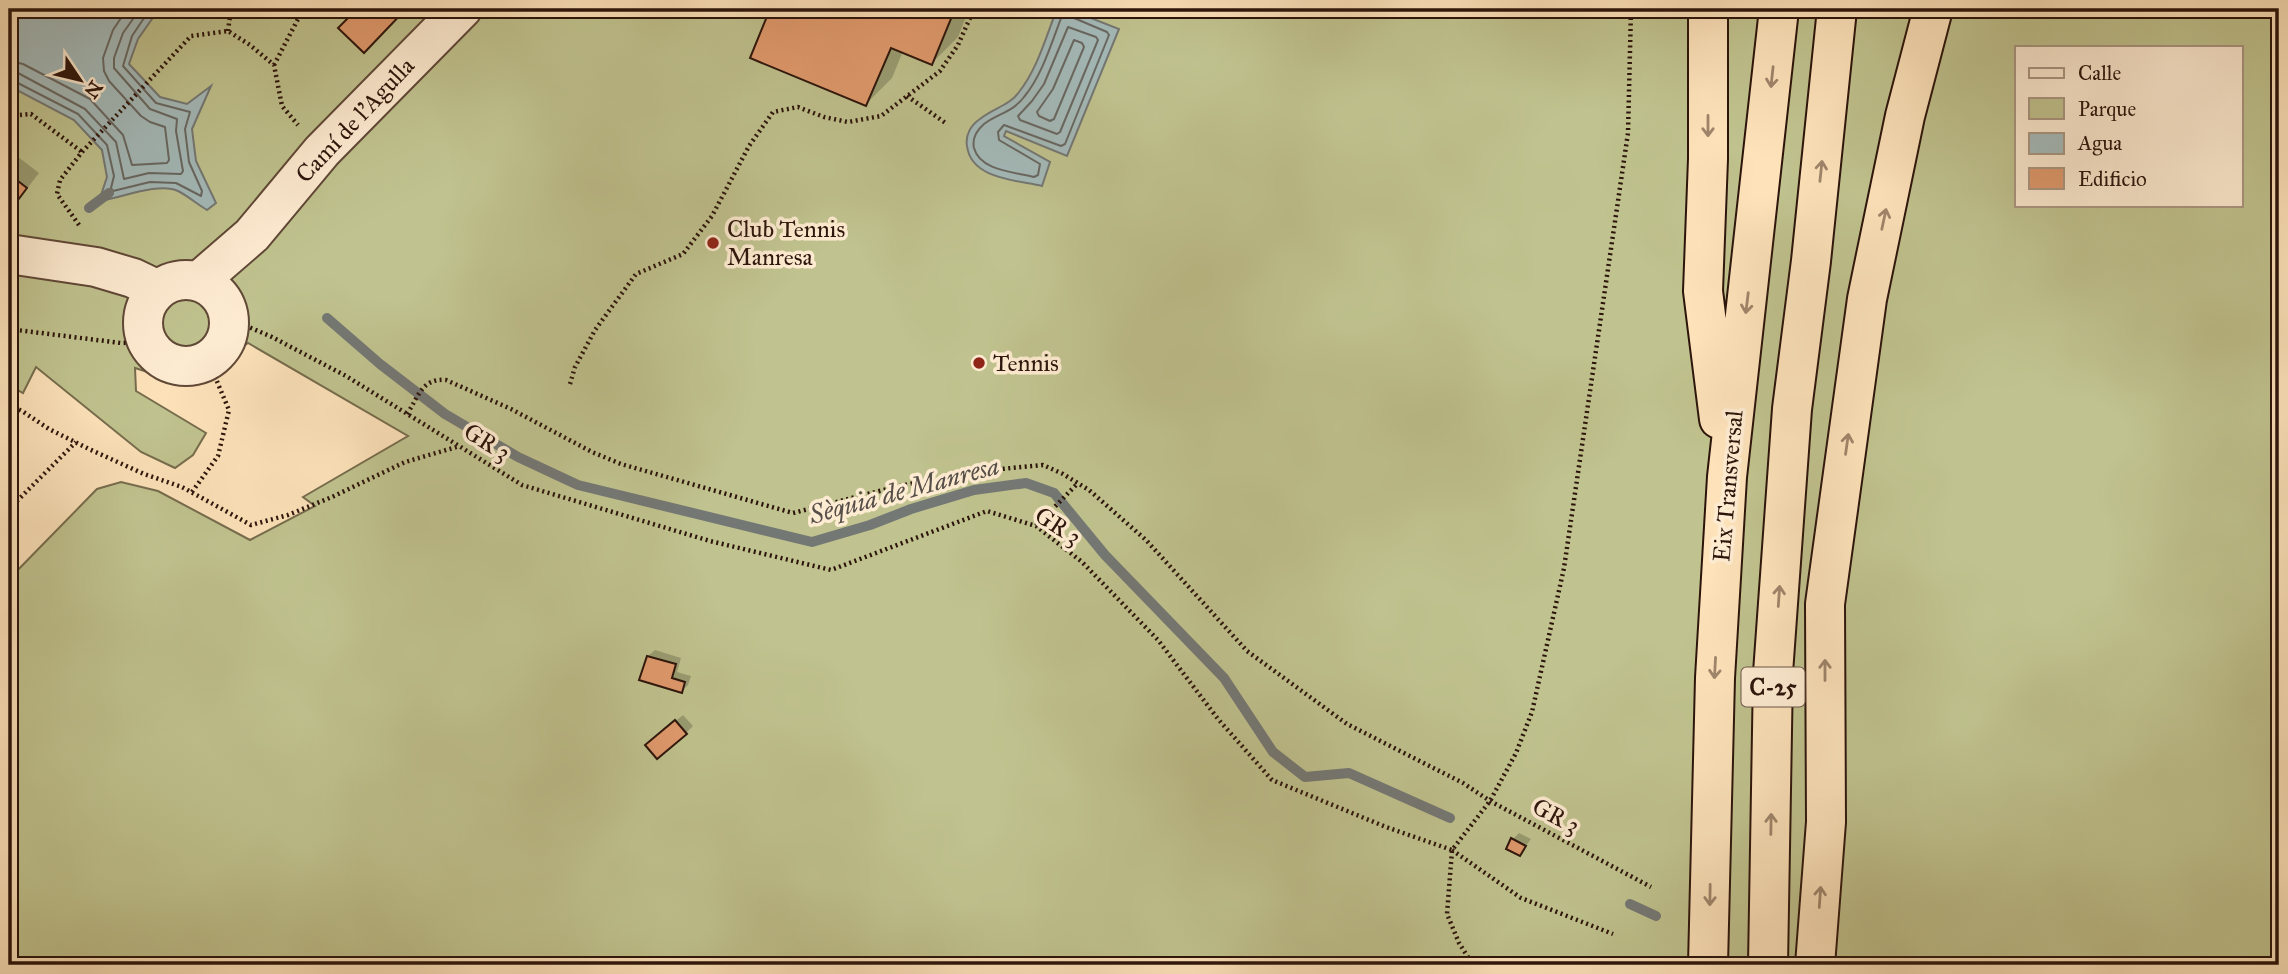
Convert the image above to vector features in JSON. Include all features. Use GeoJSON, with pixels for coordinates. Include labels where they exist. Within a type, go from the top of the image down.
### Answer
{"type":"FeatureCollection","features":[{"type":"Feature","properties":{"kind":"highway"},"geometry":{"type":"LineString","coordinates":[[1708,9],[1708,159],[1703,291],[1727,478]]}},
{"type":"Feature","properties":{"kind":"highway","name":"Eix Transversal"},"geometry":{"type":"LineString","coordinates":[[1708,965],[1715,678],[1727,478],[1779,9]]}},
{"type":"Feature","properties":{"kind":"highway","name":"C-25"},"geometry":{"type":"LineString","coordinates":[[1768,965],[1773,673],[1791,409],[1811,261],[1837,9]]}},
{"type":"Feature","properties":{"kind":"highway"},"geometry":{"type":"LineString","coordinates":[[1815,965],[1826,822],[1825,604],[1867,299],[1905,116],[1933,9]]}},
{"type":"Feature","properties":{"kind":"street","name":"Camí de l'Agulla"},"geometry":{"type":"LineString","coordinates":[[217,299],[252,235],[321,151],[461,9]]}},
{"type":"Feature","properties":{"kind":"street"},"geometry":{"type":"LineString","coordinates":[[9,254],[96,267],[150,315]]}},
{"type":"Feature","properties":{"kind":"street"},"geometry":{"type":"LineString","coordinates":[[178,280],[217,299],[228,332],[223,345],[208,360],[188,366],[173,364],[155,354],[150,315],[170,282],[178,280]]}},
{"type":"Feature","properties":{"kind":"path"},"geometry":{"type":"LineString","coordinates":[[228,31],[231,9]]}},
{"type":"Feature","properties":{"kind":"path"},"geometry":{"type":"LineString","coordinates":[[274,65],[307,9]]}},
{"type":"Feature","properties":{"kind":"path"},"geometry":{"type":"LineString","coordinates":[[569,384],[595,330],[636,274],[684,254],[712,216],[749,146],[773,112],[798,107],[824,117],[848,122],[881,116],[940,71],[958,45],[974,9]]}},
{"type":"Feature","properties":{"kind":"path"},"geometry":{"type":"LineString","coordinates":[[1473,965],[1459,943],[1447,914],[1452,850],[1490,800],[1516,753],[1532,712],[1564,568],[1628,133],[1631,9]]}},
{"type":"Feature","properties":{"kind":"path"},"geometry":{"type":"LineString","coordinates":[[82,229],[57,194],[60,180],[82,152],[191,36],[228,31],[274,65],[282,106],[303,131]]}},
{"type":"Feature","properties":{"kind":"path"},"geometry":{"type":"LineString","coordinates":[[907,96],[947,124]]}},
{"type":"Feature","properties":{"kind":"path"},"geometry":{"type":"LineString","coordinates":[[9,116],[32,114],[82,152]]}},
{"type":"Feature","properties":{"kind":"path","name":"GR 3"},"geometry":{"type":"LineString","coordinates":[[217,299],[272,337],[346,376],[523,485],[710,541],[831,570],[987,511],[1036,526],[1082,562],[1158,640],[1218,719],[1272,780],[1386,827],[1452,850],[1521,898],[1613,934]]}},
{"type":"Feature","properties":{"kind":"path"},"geometry":{"type":"LineString","coordinates":[[9,329],[121,343],[150,315]]}},
{"type":"Feature","properties":{"kind":"path"},"geometry":{"type":"LineString","coordinates":[[192,492],[218,456],[229,410],[208,360]]}},
{"type":"Feature","properties":{"kind":"path","name":"GR 3"},"geometry":{"type":"LineString","coordinates":[[407,414],[427,383],[435,379],[446,380],[621,464],[793,513],[899,486],[1043,465],[1089,490],[1146,540],[1247,651],[1347,724],[1463,783],[1651,887]]}},
{"type":"Feature","properties":{"kind":"path"},"geometry":{"type":"LineString","coordinates":[[9,405],[130,468],[182,487],[251,525],[288,515],[332,497],[405,462],[460,446]]}},
{"type":"Feature","properties":{"kind":"path"},"geometry":{"type":"LineString","coordinates":[[9,509],[76,442]]}},
{"type":"Feature","properties":{"kind":"path"},"geometry":{"type":"LineString","coordinates":[[1036,526],[1078,483]]}},
{"type":"Feature","properties":{"kind":"green space"},"geometry":{"type":"Polygon","coordinates":[[[9,9],[2279,9],[2279,965],[9,965],[9,579],[97,489],[121,482],[158,491],[250,540],[315,506],[303,497],[408,436],[248,343],[188,385],[135,368],[136,391],[206,433],[193,455],[175,468],[141,452],[36,367],[23,393],[9,385],[9,9]]]}},
{"type":"Feature","properties":{"kind":"water"},"geometry":{"type":"Polygon","coordinates":[[[9,9],[159,9],[138,39],[129,64],[160,97],[187,104],[211,86],[192,129],[196,161],[216,203],[207,210],[178,191],[160,188],[99,201],[107,177],[102,150],[74,120],[9,86],[9,9]]]}},
{"type":"Feature","properties":{"kind":"water"},"geometry":{"type":"Polygon","coordinates":[[[1057,9],[1068,9],[1119,29],[1067,156],[1006,131],[1004,136],[1050,162],[1042,186],[986,172],[970,157],[967,142],[971,127],[985,115],[1011,101],[1026,83],[1057,9]]]}},
{"type":"Feature","properties":{"kind":"building"},"geometry":{"type":"Polygon","coordinates":[[[357,9],[406,9],[364,53],[338,28],[357,9]]]}},
{"type":"Feature","properties":{"kind":"building"},"geometry":{"type":"Polygon","coordinates":[[[770,9],[955,9],[932,65],[891,48],[866,106],[750,58],[770,9]]]}},
{"type":"Feature","properties":{"kind":"building"},"geometry":{"type":"Polygon","coordinates":[[[9,174],[27,188],[9,212],[9,174]]]}},
{"type":"Feature","properties":{"kind":"building"},"geometry":{"type":"Polygon","coordinates":[[[647,656],[676,664],[672,678],[685,682],[682,693],[639,680],[647,656]]]}},
{"type":"Feature","properties":{"kind":"building"},"geometry":{"type":"Polygon","coordinates":[[[675,720],[687,734],[657,759],[645,745],[675,720]]]}},
{"type":"Feature","properties":{"kind":"building"},"geometry":{"type":"Polygon","coordinates":[[[1511,838],[1526,846],[1520,856],[1506,849],[1511,838]]]}},
{"type":"Feature","properties":{"kind":"waterway"},"geometry":{"type":"LineString","coordinates":[[89,208],[109,193]]}},
{"type":"Feature","properties":{"kind":"waterway","name":"Sèquia de Manresa"},"geometry":{"type":"LineString","coordinates":[[327,318],[380,364],[445,414],[518,457],[578,485],[812,542],[974,490],[1026,483],[1054,493],[1105,555],[1224,678],[1273,752],[1305,777],[1349,773],[1450,818]]}},
{"type":"Feature","properties":{"kind":"waterway","name":"Sèquia de Manresa"},"geometry":{"type":"LineString","coordinates":[[1630,904],[1656,916]]}},
{"type":"Feature","properties":{"kind":"place","name":"Club Tennis Manresa"},"geometry":{"type":"Point","coordinates":[713,243]}},
{"type":"Feature","properties":{"kind":"place","name":"Tennis"},"geometry":{"type":"Point","coordinates":[979,363]}}]}
